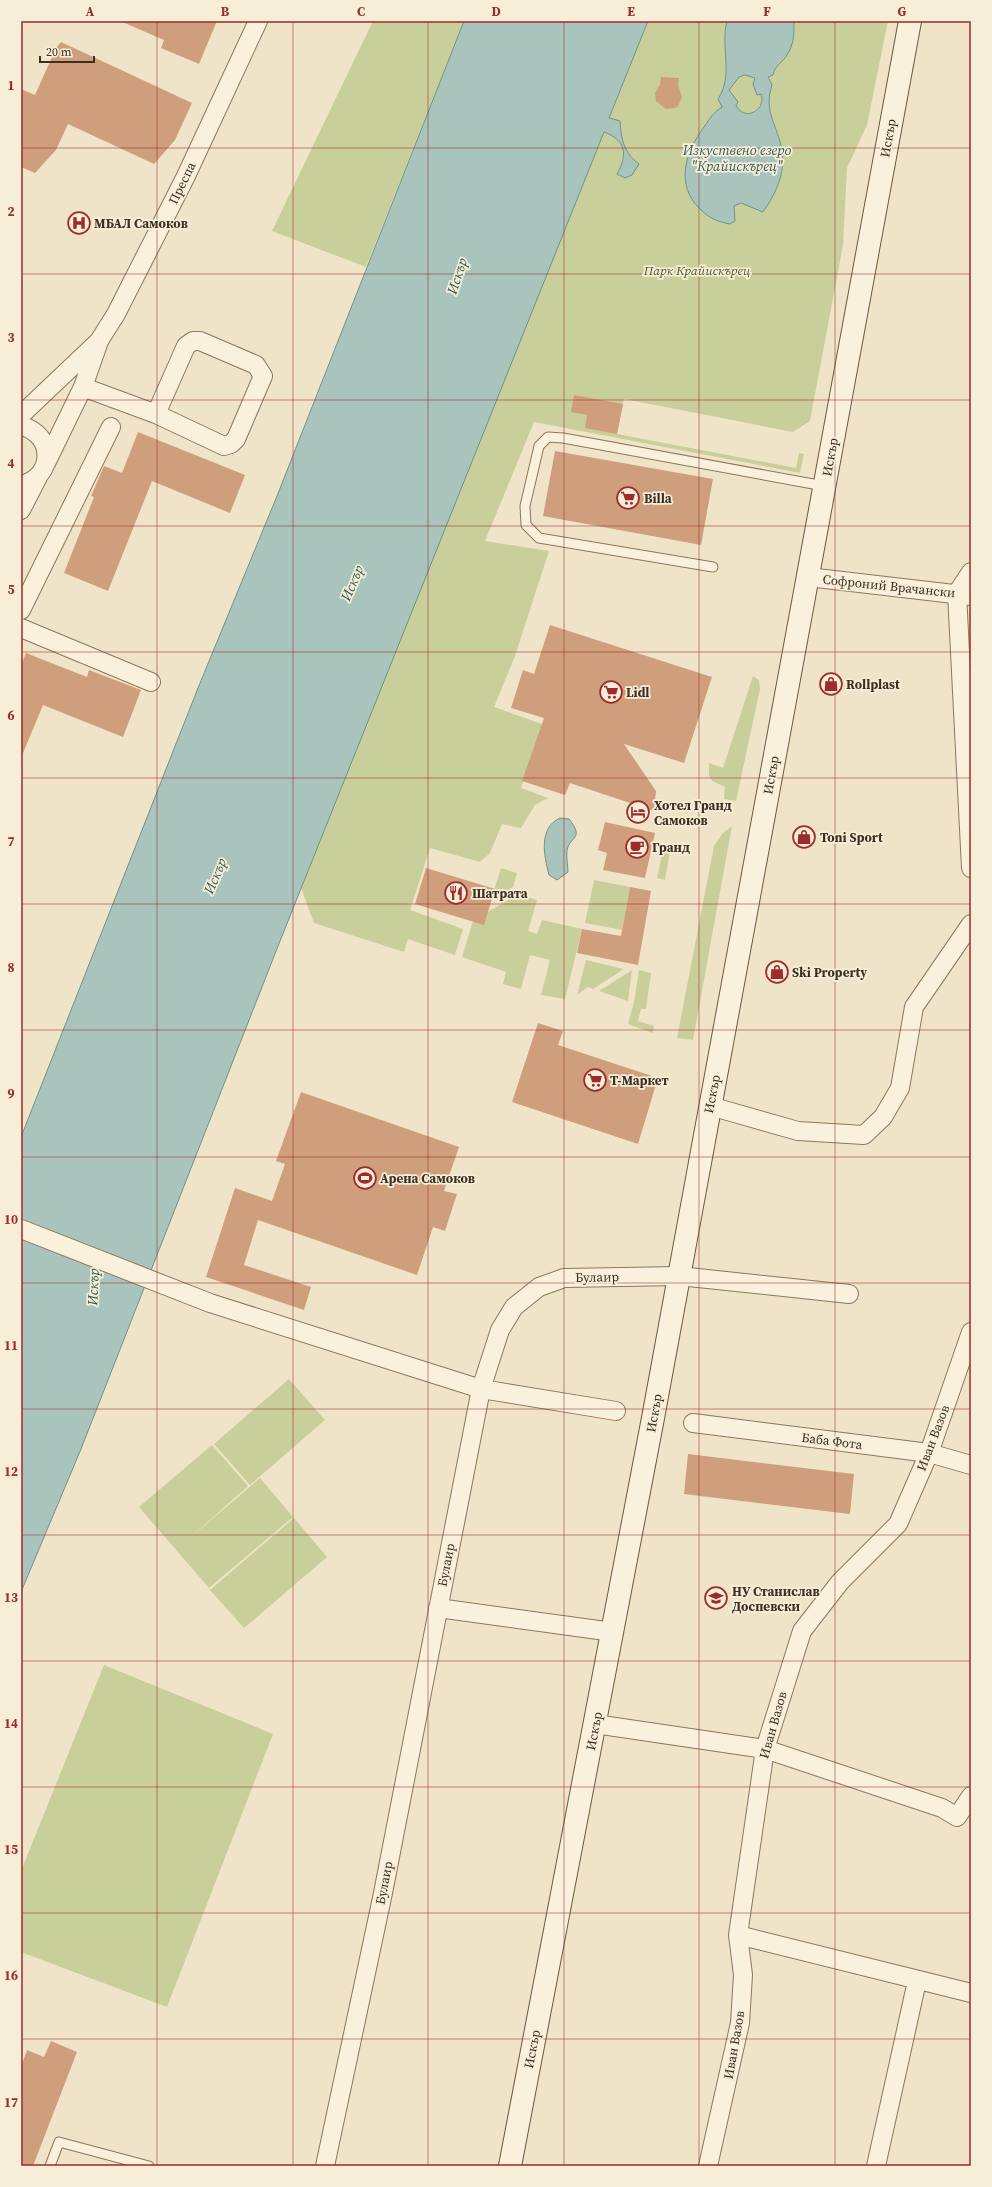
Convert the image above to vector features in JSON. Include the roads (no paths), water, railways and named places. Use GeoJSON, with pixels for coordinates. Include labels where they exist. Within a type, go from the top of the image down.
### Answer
{"type":"FeatureCollection","features":[{"type":"Feature","properties":{"kind":"main road","name":"Искър"},"geometry":{"type":"LineString","coordinates":[[510,2166],[613,1632],[910,21]]}},
{"type":"Feature","properties":{"kind":"street","name":"Преспа"},"geometry":{"type":"LineString","coordinates":[[21,510],[42,471],[82,387],[99,341],[116,314],[149,252],[258,21]]}},
{"type":"Feature","properties":{"kind":"street","name":"Преспа"},"geometry":{"type":"LineString","coordinates":[[21,415],[99,341]]}},
{"type":"Feature","properties":{"kind":"street"},"geometry":{"type":"LineString","coordinates":[[82,387],[156,414],[224,446],[231,444],[236,439],[263,376],[256,365],[200,341],[193,341],[186,346],[156,414]]}},
{"type":"Feature","properties":{"kind":"street"},"geometry":{"type":"LineString","coordinates":[[21,426],[36,432],[42,439],[47,456],[42,471],[31,482],[21,485]]}},
{"type":"Feature","properties":{"kind":"street"},"geometry":{"type":"LineString","coordinates":[[21,610],[111,427]]}},
{"type":"Feature","properties":{"kind":"street"},"geometry":{"type":"LineString","coordinates":[[971,572],[964,594],[971,868]]}},
{"type":"Feature","properties":{"kind":"street","name":"Софроний Врачански"},"geometry":{"type":"LineString","coordinates":[[808,577],[964,594]]}},
{"type":"Feature","properties":{"kind":"street"},"geometry":{"type":"LineString","coordinates":[[21,628],[151,682]]}},
{"type":"Feature","properties":{"kind":"street"},"geometry":{"type":"LineString","coordinates":[[710,1106],[798,1131],[864,1135],[883,1118],[900,1088],[914,1007],[971,924]]}},
{"type":"Feature","properties":{"kind":"street"},"geometry":{"type":"LineString","coordinates":[[21,1229],[210,1303],[480,1389],[616,1412]]}},
{"type":"Feature","properties":{"kind":"street","name":"Булаир"},"geometry":{"type":"LineString","coordinates":[[325,2166],[383,1893],[480,1389],[500,1330],[514,1307],[539,1288],[564,1278],[679,1276],[849,1294]]}},
{"type":"Feature","properties":{"kind":"street","name":"Иван Вазов"},"geometry":{"type":"LineString","coordinates":[[708,2166],[740,2023],[743,1975],[738,1935],[765,1749],[802,1631],[840,1582],[898,1524],[929,1453],[971,1332]]}},
{"type":"Feature","properties":{"kind":"street","name":"Баба Фота"},"geometry":{"type":"LineString","coordinates":[[693,1423],[929,1453],[971,1465]]}},
{"type":"Feature","properties":{"kind":"street"},"geometry":{"type":"LineString","coordinates":[[438,1608],[613,1632]]}},
{"type":"Feature","properties":{"kind":"street"},"geometry":{"type":"LineString","coordinates":[[595,1724],[765,1749],[942,1808],[957,1817],[971,1796]]}},
{"type":"Feature","properties":{"kind":"street"},"geometry":{"type":"LineString","coordinates":[[738,1935],[971,1994]]}},
{"type":"Feature","properties":{"kind":"street"},"geometry":{"type":"LineString","coordinates":[[876,2166],[918,1981]]}},
{"type":"Feature","properties":{"kind":"lane"},"geometry":{"type":"LineString","coordinates":[[713,567],[540,538],[526,525],[525,506],[539,446],[548,437],[563,438],[824,486]]}},
{"type":"Feature","properties":{"kind":"lane"},"geometry":{"type":"LineString","coordinates":[[50,2166],[59,2142],[149,2166]]}},
{"type":"Feature","properties":{"kind":"water"},"geometry":{"type":"Polygon","coordinates":[[[464,21],[648,21],[609,118],[620,121],[624,145],[630,155],[639,164],[632,175],[625,178],[617,174],[623,161],[623,149],[617,139],[604,132],[282,936],[81,1449],[21,1592],[21,1137],[198,688],[277,496],[464,21]]]}},
{"type":"Feature","properties":{"kind":"water","name":"Изкуствено езеро \"Крайискърец\""},"geometry":{"type":"Polygon","coordinates":[[[727,21],[794,21],[791,47],[775,69],[773,75],[768,77],[772,85],[769,103],[770,111],[782,151],[783,159],[781,175],[772,198],[763,212],[741,203],[734,206],[735,221],[730,224],[714,219],[700,209],[692,200],[687,190],[685,179],[688,158],[697,137],[710,118],[722,107],[718,99],[723,90],[726,71],[725,31],[727,21]],[[745,75],[739,77],[729,90],[738,102],[736,105],[739,110],[744,113],[753,112],[761,105],[761,94],[757,95],[753,84],[755,78],[745,75]]]}},
{"type":"Feature","properties":{"kind":"water"},"geometry":{"type":"Polygon","coordinates":[[[560,818],[569,819],[576,830],[576,834],[567,850],[568,872],[557,880],[549,875],[544,851],[544,843],[548,828],[560,818]]]}},
{"type":"Feature","properties":{"kind":"place","name":"МБАЛ Самоков"},"geometry":{"type":"Point","coordinates":[79,223]}},
{"type":"Feature","properties":{"kind":"place","name":"Billa"},"geometry":{"type":"Point","coordinates":[628,498]}},
{"type":"Feature","properties":{"kind":"place","name":"Rollplast"},"geometry":{"type":"Point","coordinates":[831,684]}},
{"type":"Feature","properties":{"kind":"place","name":"Lidl"},"geometry":{"type":"Point","coordinates":[611,692]}},
{"type":"Feature","properties":{"kind":"place","name":"Хотел Гранд Самоков"},"geometry":{"type":"Point","coordinates":[638,812]}},
{"type":"Feature","properties":{"kind":"place","name":"Toni Sport"},"geometry":{"type":"Point","coordinates":[804,837]}},
{"type":"Feature","properties":{"kind":"place","name":"Гранд"},"geometry":{"type":"Point","coordinates":[637,847]}},
{"type":"Feature","properties":{"kind":"place","name":"Шатрата"},"geometry":{"type":"Point","coordinates":[456,893]}},
{"type":"Feature","properties":{"kind":"place","name":"Ski Property"},"geometry":{"type":"Point","coordinates":[777,972]}},
{"type":"Feature","properties":{"kind":"place","name":"Т-Маркет"},"geometry":{"type":"Point","coordinates":[595,1080]}},
{"type":"Feature","properties":{"kind":"place","name":"Арена Самоков"},"geometry":{"type":"Point","coordinates":[365,1178]}},
{"type":"Feature","properties":{"kind":"place","name":"НУ Станислав Доспевски"},"geometry":{"type":"Point","coordinates":[716,1598]}},
{"type":"Feature","properties":{"kind":"park label","name":"Парк Крайискърец"},"geometry":{"type":"Point","coordinates":[697,270]}}]}
